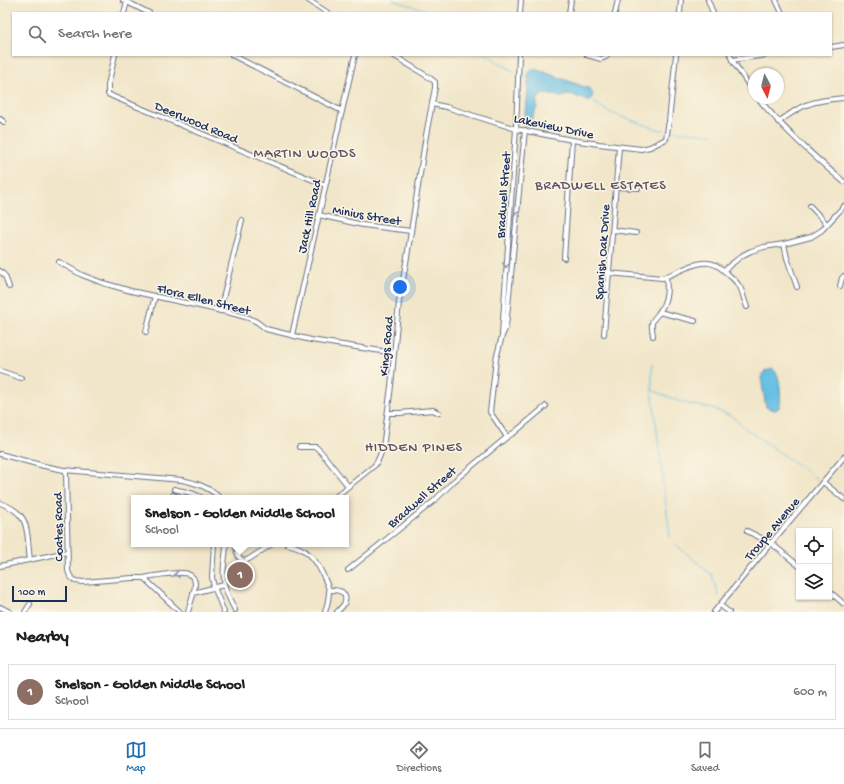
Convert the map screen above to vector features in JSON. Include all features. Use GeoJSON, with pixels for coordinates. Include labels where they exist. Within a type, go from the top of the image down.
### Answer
{"type":"FeatureCollection","features":[{"type":"Feature","properties":{"kind":"street"},"geometry":{"type":"LineString","coordinates":[[308,0],[326,12]]}},
{"type":"Feature","properties":{"kind":"street"},"geometry":{"type":"LineString","coordinates":[[520,12],[521,0]]}},
{"type":"Feature","properties":{"kind":"street"},"geometry":{"type":"LineString","coordinates":[[569,12],[571,0]]}},
{"type":"Feature","properties":{"kind":"street"},"geometry":{"type":"LineString","coordinates":[[615,12],[618,0]]}},
{"type":"Feature","properties":{"kind":"street"},"geometry":{"type":"LineString","coordinates":[[680,12],[681,0]]}},
{"type":"Feature","properties":{"kind":"street"},"geometry":{"type":"LineString","coordinates":[[708,0],[713,12]]}},
{"type":"Feature","properties":{"kind":"street"},"geometry":{"type":"LineString","coordinates":[[776,0],[782,12]]}},
{"type":"Feature","properties":{"kind":"street"},"geometry":{"type":"LineString","coordinates":[[124,12],[125,1],[147,12]]}},
{"type":"Feature","properties":{"kind":"street"},"geometry":{"type":"LineString","coordinates":[[832,46],[844,45]]}},
{"type":"Feature","properties":{"kind":"street","name":"Deerwood Road"},"geometry":{"type":"LineString","coordinates":[[115,56],[108,85],[108,94],[325,185]]}},
{"type":"Feature","properties":{"kind":"street"},"geometry":{"type":"LineString","coordinates":[[234,56],[342,111]]}},
{"type":"Feature","properties":{"kind":"street","name":"Jack Hill Road"},"geometry":{"type":"LineString","coordinates":[[292,335],[355,56]]}},
{"type":"Feature","properties":{"kind":"street","name":"Kings Road"},"geometry":{"type":"LineString","coordinates":[[338,495],[375,465],[383,448],[399,302],[435,88],[434,82],[430,78],[395,56]]}},
{"type":"Feature","properties":{"kind":"street","name":"Bradwell Street"},"geometry":{"type":"LineString","coordinates":[[502,336],[516,129],[519,56]]}},
{"type":"Feature","properties":{"kind":"street"},"geometry":{"type":"LineString","coordinates":[[590,56],[601,59],[606,56]]}},
{"type":"Feature","properties":{"kind":"street","name":"Lakeview Drive"},"geometry":{"type":"LineString","coordinates":[[432,104],[516,129],[572,140],[641,149],[650,147],[666,138],[676,56]]}},
{"type":"Feature","properties":{"kind":"street"},"geometry":{"type":"LineString","coordinates":[[730,56],[748,84]]}},
{"type":"Feature","properties":{"kind":"street"},"geometry":{"type":"LineString","coordinates":[[732,60],[759,56]]}},
{"type":"Feature","properties":{"kind":"street"},"geometry":{"type":"LineString","coordinates":[[778,122],[807,104],[821,100],[844,98]]}},
{"type":"Feature","properties":{"kind":"street"},"geometry":{"type":"LineString","coordinates":[[763,104],[778,122],[844,182]]}},
{"type":"Feature","properties":{"kind":"street"},"geometry":{"type":"LineString","coordinates":[[0,119],[4,122]]}},
{"type":"Feature","properties":{"kind":"street","name":"Bradwell Street"},"geometry":{"type":"LineString","coordinates":[[507,437],[490,412],[494,368],[498,348],[506,327],[525,130]]}},
{"type":"Feature","properties":{"kind":"street"},"geometry":{"type":"LineString","coordinates":[[564,258],[572,140]]}},
{"type":"Feature","properties":{"kind":"street","name":"Spanish Oak Drive"},"geometry":{"type":"LineString","coordinates":[[604,334],[619,147]]}},
{"type":"Feature","properties":{"kind":"street"},"geometry":{"type":"LineString","coordinates":[[615,187],[638,188]]}},
{"type":"Feature","properties":{"kind":"street"},"geometry":{"type":"LineString","coordinates":[[810,206],[827,224]]}},
{"type":"Feature","properties":{"kind":"street"},"geometry":{"type":"LineString","coordinates":[[724,270],[743,255],[752,251],[811,237],[822,230],[844,206]]}},
{"type":"Feature","properties":{"kind":"street","name":"Minius Street"},"geometry":{"type":"LineString","coordinates":[[319,215],[363,225],[411,231]]}},
{"type":"Feature","properties":{"kind":"street"},"geometry":{"type":"LineString","coordinates":[[220,311],[242,220]]}},
{"type":"Feature","properties":{"kind":"street"},"geometry":{"type":"LineString","coordinates":[[612,230],[636,233]]}},
{"type":"Feature","properties":{"kind":"street"},"geometry":{"type":"LineString","coordinates":[[784,244],[797,287]]}},
{"type":"Feature","properties":{"kind":"street","name":"Flora Ellen Street"},"geometry":{"type":"LineString","coordinates":[[59,262],[82,275],[103,283],[131,291],[249,318],[266,328],[311,340],[394,353]]}},
{"type":"Feature","properties":{"kind":"street"},"geometry":{"type":"LineString","coordinates":[[609,273],[662,278],[691,266],[703,263],[718,266],[730,277],[736,280],[747,307]]}},
{"type":"Feature","properties":{"kind":"street"},"geometry":{"type":"LineString","coordinates":[[0,272],[5,276],[9,287]]}},
{"type":"Feature","properties":{"kind":"street"},"geometry":{"type":"LineString","coordinates":[[840,286],[844,276]]}},
{"type":"Feature","properties":{"kind":"street"},"geometry":{"type":"LineString","coordinates":[[653,336],[653,320],[666,299],[668,288],[666,277]]}},
{"type":"Feature","properties":{"kind":"street"},"geometry":{"type":"LineString","coordinates":[[146,332],[155,296]]}},
{"type":"Feature","properties":{"kind":"street"},"geometry":{"type":"LineString","coordinates":[[659,312],[695,321]]}},
{"type":"Feature","properties":{"kind":"street"},"geometry":{"type":"LineString","coordinates":[[0,371],[21,378]]}},
{"type":"Feature","properties":{"kind":"street","name":"Bradwell Street"},"geometry":{"type":"LineString","coordinates":[[348,570],[434,501],[454,481],[546,406]]}},
{"type":"Feature","properties":{"kind":"street"},"geometry":{"type":"LineString","coordinates":[[388,413],[395,414],[433,410],[439,413]]}},
{"type":"Feature","properties":{"kind":"street"},"geometry":{"type":"LineString","coordinates":[[299,447],[316,447],[348,486]]}},
{"type":"Feature","properties":{"kind":"street"},"geometry":{"type":"LineString","coordinates":[[0,454],[44,466],[66,470],[182,480],[196,483],[208,488],[216,495]]}},
{"type":"Feature","properties":{"kind":"street","name":"Troupe Avenue"},"geometry":{"type":"LineString","coordinates":[[714,612],[844,457]]}},
{"type":"Feature","properties":{"kind":"street","name":"Coates Road"},"geometry":{"type":"LineString","coordinates":[[66,470],[67,552],[68,571],[70,576],[74,581],[83,582],[144,578]]}},
{"type":"Feature","properties":{"kind":"street"},"geometry":{"type":"LineString","coordinates":[[823,482],[844,499]]}},
{"type":"Feature","properties":{"kind":"street"},"geometry":{"type":"LineString","coordinates":[[174,489],[184,490],[198,495]]}},
{"type":"Feature","properties":{"kind":"street"},"geometry":{"type":"LineString","coordinates":[[0,503],[11,506],[23,518],[28,536],[30,560]]}},
{"type":"Feature","properties":{"kind":"street"},"geometry":{"type":"LineString","coordinates":[[747,531],[771,543],[797,564]]}},
{"type":"Feature","properties":{"kind":"street"},"geometry":{"type":"LineString","coordinates":[[214,547],[212,577],[214,588],[224,612]]}},
{"type":"Feature","properties":{"kind":"street"},"geometry":{"type":"LineString","coordinates":[[226,547],[223,576],[224,585],[235,610]]}},
{"type":"Feature","properties":{"kind":"street"},"geometry":{"type":"LineString","coordinates":[[236,547],[239,559],[244,561],[267,547]]}},
{"type":"Feature","properties":{"kind":"street"},"geometry":{"type":"LineString","coordinates":[[296,547],[304,550],[317,562],[328,590],[325,612]]}},
{"type":"Feature","properties":{"kind":"street"},"geometry":{"type":"LineString","coordinates":[[0,566],[67,552]]}},
{"type":"Feature","properties":{"kind":"street"},"geometry":{"type":"LineString","coordinates":[[144,578],[186,573],[191,576],[194,580],[195,587],[188,612]]}},
{"type":"Feature","properties":{"kind":"street"},"geometry":{"type":"LineString","coordinates":[[144,578],[180,612]]}},
{"type":"Feature","properties":{"kind":"street"},"geometry":{"type":"LineString","coordinates":[[193,593],[224,585]]}},
{"type":"Feature","properties":{"kind":"street"},"geometry":{"type":"LineString","coordinates":[[328,590],[344,593],[344,604],[336,612]]}},
{"type":"Feature","properties":{"kind":"street"},"geometry":{"type":"LineString","coordinates":[[832,594],[844,604]]}},
{"type":"Feature","properties":{"kind":"street"},"geometry":{"type":"LineString","coordinates":[[25,612],[30,604]]}},
{"type":"Feature","properties":{"kind":"street"},"geometry":{"type":"LineString","coordinates":[[720,605],[729,612]]}},
{"type":"Feature","properties":{"kind":"street"},"geometry":{"type":"LineString","coordinates":[[0,608],[10,612]]}},
{"type":"Feature","properties":{"kind":"water"},"geometry":{"type":"Polygon","coordinates":[[[533,68],[590,89],[593,95],[588,101],[571,94],[561,97],[546,94],[541,95],[537,100],[537,107],[530,122],[528,124],[525,123],[524,119],[529,72],[533,68]]]}},
{"type":"Feature","properties":{"kind":"water"},"geometry":{"type":"Polygon","coordinates":[[[773,369],[777,373],[780,385],[780,404],[777,409],[774,410],[766,407],[761,378],[765,371],[773,369]]]}},
{"type":"Feature","properties":{"kind":"waterway"},"geometry":{"type":"LineString","coordinates":[[393,0],[428,12]]}},
{"type":"Feature","properties":{"kind":"waterway"},"geometry":{"type":"LineString","coordinates":[[489,56],[515,72]]}},
{"type":"Feature","properties":{"kind":"waterway"},"geometry":{"type":"LineString","coordinates":[[522,75],[528,78]]}},
{"type":"Feature","properties":{"kind":"waterway"},"geometry":{"type":"LineString","coordinates":[[590,100],[611,113],[660,130],[664,130]]}},
{"type":"Feature","properties":{"kind":"waterway"},"geometry":{"type":"LineString","coordinates":[[671,131],[712,134]]}},
{"type":"Feature","properties":{"kind":"waterway"},"geometry":{"type":"LineString","coordinates":[[652,364],[652,390],[670,537]]}},
{"type":"Feature","properties":{"kind":"waterway"},"geometry":{"type":"LineString","coordinates":[[652,390],[681,402],[713,409],[731,416],[749,431],[808,472]]}},
{"type":"Feature","properties":{"kind":"waterway"},"geometry":{"type":"LineString","coordinates":[[813,476],[818,480]]}},
{"type":"Feature","properties":{"kind":"waterway"},"geometry":{"type":"LineString","coordinates":[[675,544],[712,575],[719,596]]}},
{"type":"Feature","properties":{"kind":"place","name":"Snelson - Golden Middle School"},"geometry":{"type":"Point","coordinates":[240,575]}},
{"type":"Feature","properties":{"kind":"district","name":"MARTIN WOODS"},"geometry":{"type":"Point","coordinates":[305,152]}},
{"type":"Feature","properties":{"kind":"district","name":"BRADWELL ESTATES"},"geometry":{"type":"Point","coordinates":[601,184]}},
{"type":"Feature","properties":{"kind":"district","name":"HIDDEN PINES"},"geometry":{"type":"Point","coordinates":[414,446]}}]}
